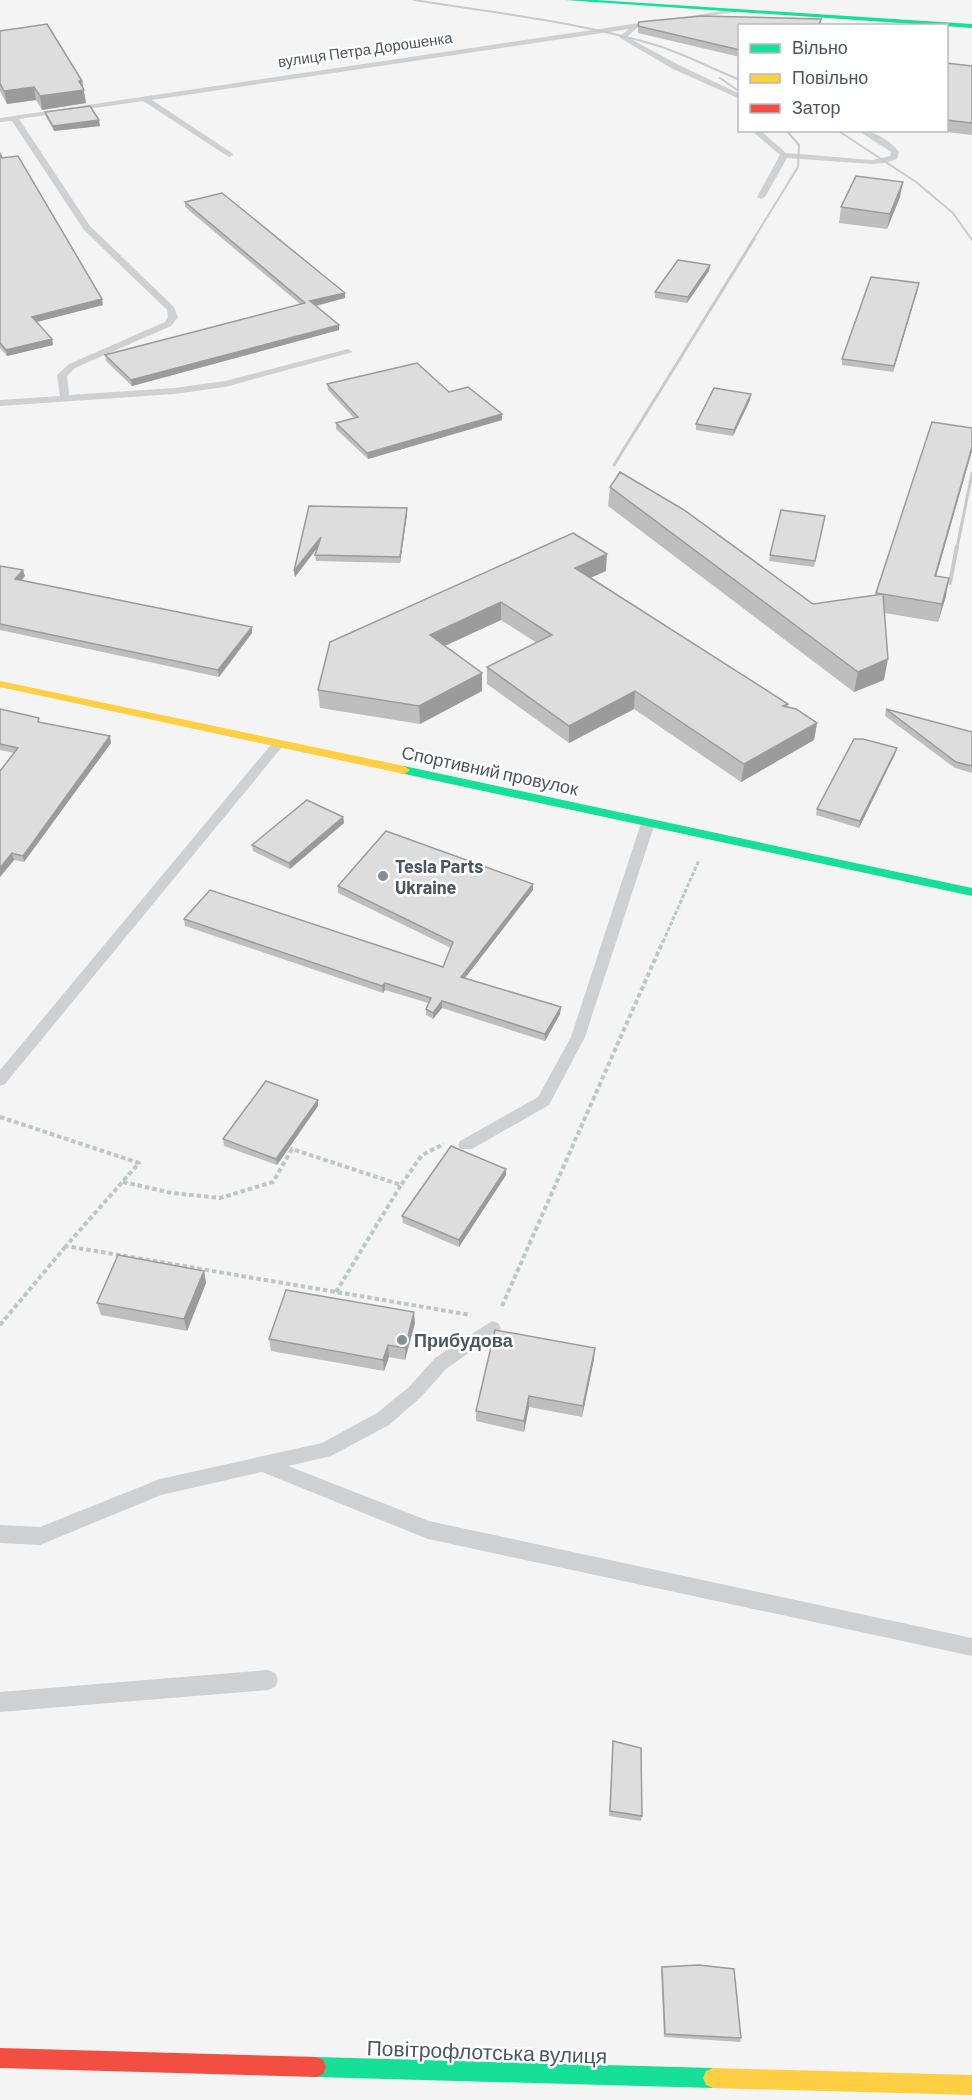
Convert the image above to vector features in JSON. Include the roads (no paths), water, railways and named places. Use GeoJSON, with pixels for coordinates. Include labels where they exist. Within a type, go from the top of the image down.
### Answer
{"type":"FeatureCollection","features":[{"type":"Feature","properties":{"kind":"street","name":"вулиця Петра Дорошенка"},"geometry":{"type":"LineString","coordinates":[[568,0],[942,24]]}},
{"type":"Feature","properties":{"kind":"street","name":"вулиця Петра Дорошенка"},"geometry":{"type":"LineString","coordinates":[[948,24],[972,26]]}},
{"type":"Feature","properties":{"kind":"street","name":"Спортивний провулок"},"geometry":{"type":"LineString","coordinates":[[0,684],[972,892]]}},
{"type":"Feature","properties":{"kind":"street","name":"Повітрофлотська вулиця"},"geometry":{"type":"LineString","coordinates":[[0,2058],[972,2085]]}},
{"type":"Feature","properties":{"kind":"lane","name":"вулиця Петра Дорошенка"},"geometry":{"type":"LineString","coordinates":[[0,120],[735,10]]}},
{"type":"Feature","properties":{"kind":"lane"},"geometry":{"type":"LineString","coordinates":[[640,25],[622,37],[738,96]]}},
{"type":"Feature","properties":{"kind":"lane"},"geometry":{"type":"LineString","coordinates":[[699,78],[734,84]]}},
{"type":"Feature","properties":{"kind":"lane"},"geometry":{"type":"LineString","coordinates":[[144,98],[229,154]]}},
{"type":"Feature","properties":{"kind":"lane"},"geometry":{"type":"LineString","coordinates":[[14,118],[87,228],[171,309],[173,317],[168,324],[72,366],[62,375],[65,400]]}},
{"type":"Feature","properties":{"kind":"lane"},"geometry":{"type":"LineString","coordinates":[[757,132],[784,155],[872,162],[894,157],[895,152],[890,146],[865,132]]}},
{"type":"Feature","properties":{"kind":"lane"},"geometry":{"type":"LineString","coordinates":[[761,197],[784,155]]}},
{"type":"Feature","properties":{"kind":"lane"},"geometry":{"type":"LineString","coordinates":[[0,403],[174,391],[225,384],[348,352]]}},
{"type":"Feature","properties":{"kind":"lane"},"geometry":{"type":"LineString","coordinates":[[0,1080],[278,744]]}},
{"type":"Feature","properties":{"kind":"lane"},"geometry":{"type":"LineString","coordinates":[[466,1145],[544,1101],[578,1037],[648,823]]}},
{"type":"Feature","properties":{"kind":"lane"},"geometry":{"type":"LineString","coordinates":[[0,1534],[40,1536],[160,1486],[325,1450],[383,1419],[415,1392],[441,1363],[494,1324]]}},
{"type":"Feature","properties":{"kind":"lane"},"geometry":{"type":"LineString","coordinates":[[264,1465],[428,1530],[972,1647]]}},
{"type":"Feature","properties":{"kind":"lane"},"geometry":{"type":"LineString","coordinates":[[0,1702],[268,1680]]}},
{"type":"Feature","properties":{"kind":"railway"},"geometry":{"type":"LineString","coordinates":[[414,0],[537,19],[629,38],[659,46],[738,79]]}},
{"type":"Feature","properties":{"kind":"railway"},"geometry":{"type":"LineString","coordinates":[[720,78],[738,91]]}},
{"type":"Feature","properties":{"kind":"railway"},"geometry":{"type":"LineString","coordinates":[[753,240],[798,167],[799,145],[788,132]]}},
{"type":"Feature","properties":{"kind":"railway"},"geometry":{"type":"LineString","coordinates":[[840,132],[916,182],[953,213],[972,240]]}},
{"type":"Feature","properties":{"kind":"railway"},"geometry":{"type":"LineString","coordinates":[[614,465],[754,239]]}},
{"type":"Feature","properties":{"kind":"railway"},"geometry":{"type":"LineString","coordinates":[[957,548],[972,473]]}},
{"type":"Feature","properties":{"kind":"railway"},"geometry":{"type":"LineString","coordinates":[[950,583],[957,546]]}},
{"type":"Feature","properties":{"kind":"place","name":"Tesla Parts Ukraine"},"geometry":{"type":"Point","coordinates":[383,876]}},
{"type":"Feature","properties":{"kind":"place","name":"Прибудова"},"geometry":{"type":"Point","coordinates":[402,1340]}}]}
